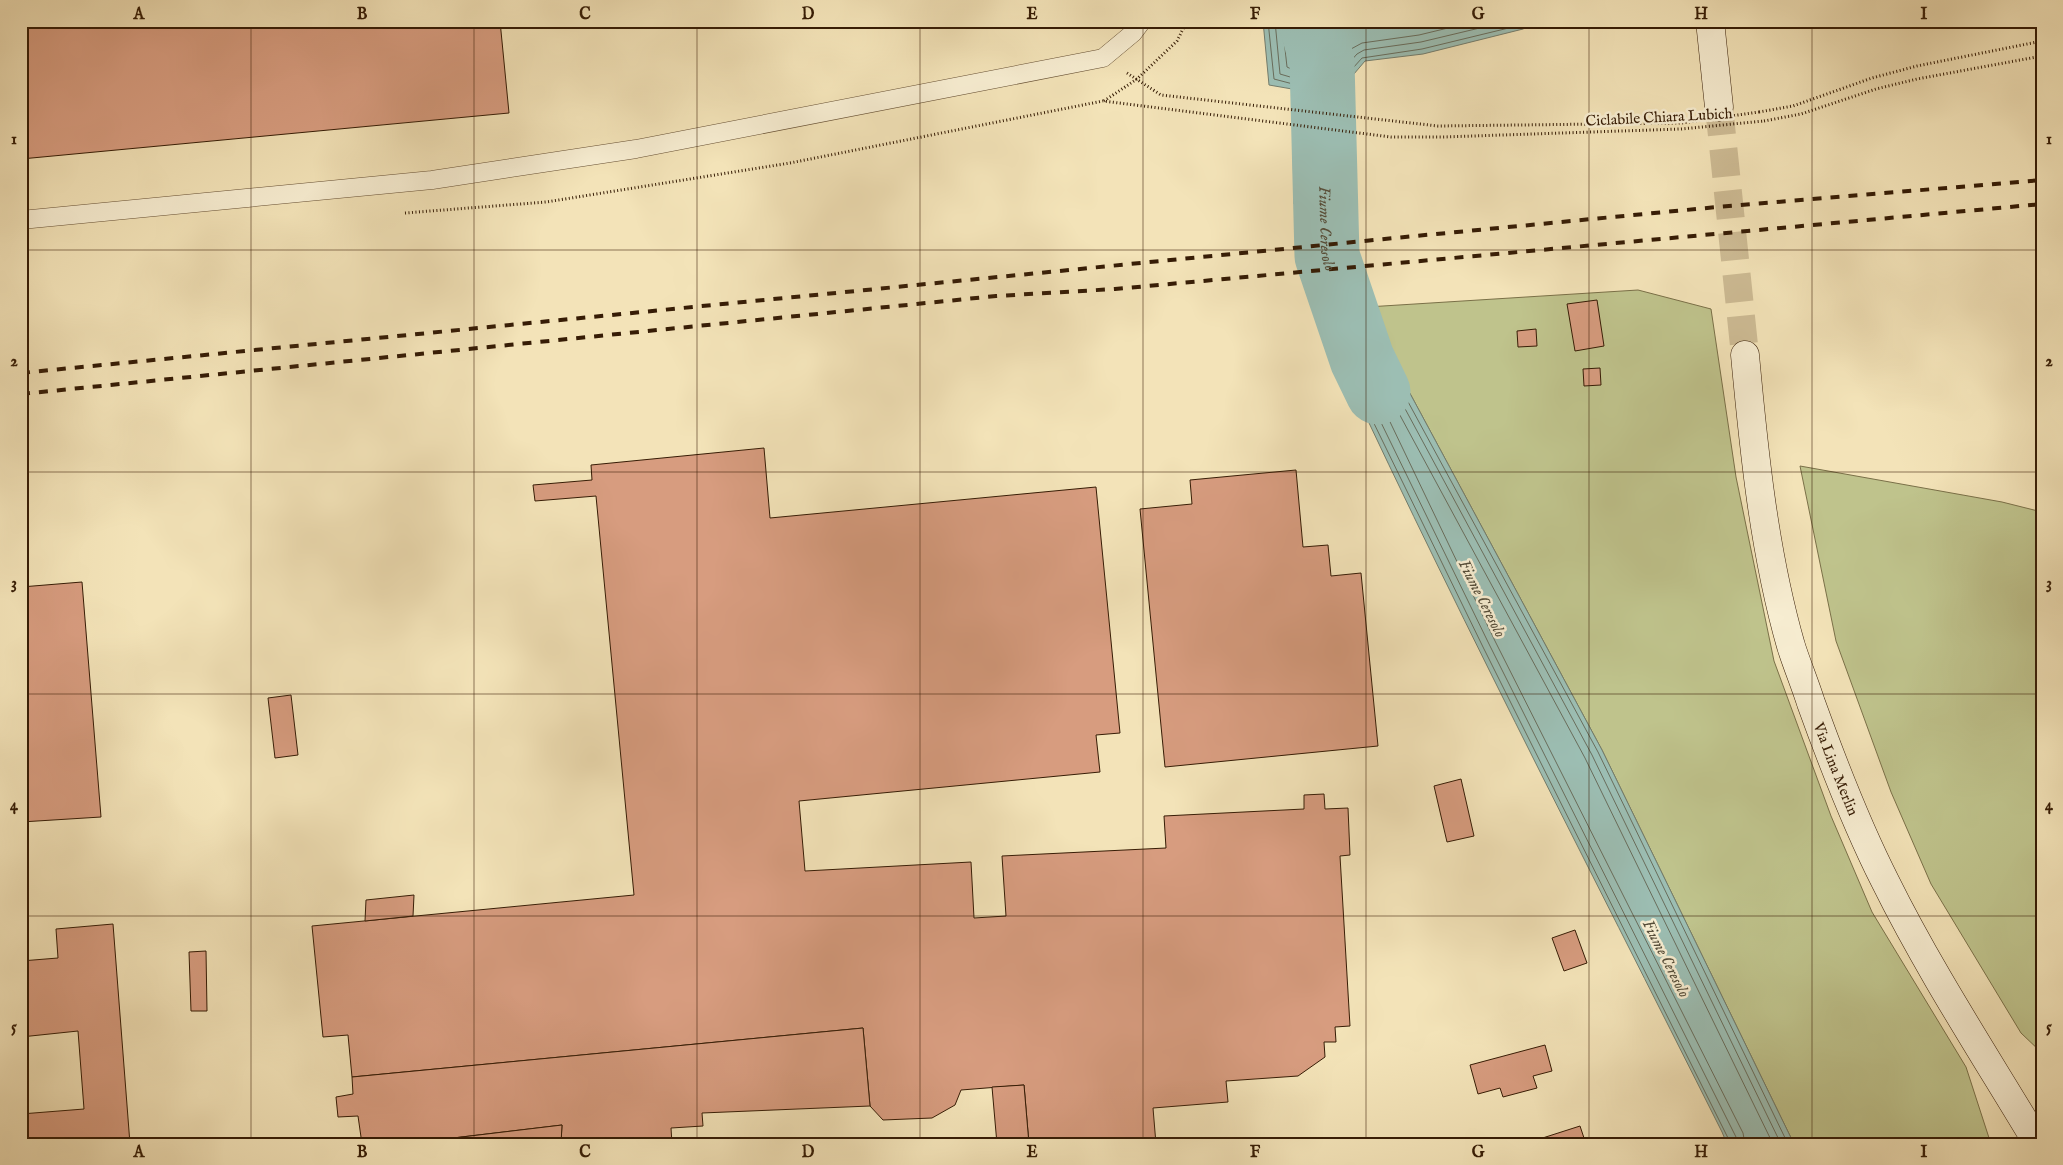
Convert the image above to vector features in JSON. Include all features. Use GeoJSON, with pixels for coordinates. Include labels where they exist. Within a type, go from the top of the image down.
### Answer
{"type":"FeatureCollection","features":[{"type":"Feature","properties":{"kind":"main road"},"geometry":{"type":"LineString","coordinates":[[1710,21],[1719,107]]}},
{"type":"Feature","properties":{"kind":"main road","name":"Via Lina Merlin"},"geometry":{"type":"LineString","coordinates":[[1745,355],[1752,436],[1772,565],[1794,655],[1822,734],[1852,811],[1885,882],[1928,959],[2038,1144]]}},
{"type":"Feature","properties":{"kind":"main road"},"geometry":{"type":"LineString","coordinates":[[1990,1063],[2042,1116]]}},
{"type":"Feature","properties":{"kind":"main road"},"geometry":{"type":"LineString","coordinates":[[1990,1063],[2021,1144]]}},
{"type":"Feature","properties":{"kind":"lane"},"geometry":{"type":"LineString","coordinates":[[21,220],[432,180],[636,149],[1103,58],[1133,33],[1142,21]]}},
{"type":"Feature","properties":{"kind":"path"},"geometry":{"type":"LineString","coordinates":[[1103,101],[1136,79],[1177,41],[1187,21]]}},
{"type":"Feature","properties":{"kind":"path"},"geometry":{"type":"LineString","coordinates":[[1103,58],[1161,95],[1392,122],[1438,126],[1682,122],[1793,106],[1872,78],[1917,66],[2042,41]]}},
{"type":"Feature","properties":{"kind":"path","name":"Ciclabile Chiara Lubich"},"geometry":{"type":"LineString","coordinates":[[1271,122],[1391,137],[1681,130],[1800,114],[1876,89],[1917,79],[2042,56]]}},
{"type":"Feature","properties":{"kind":"green space"},"geometry":{"type":"Polygon","coordinates":[[[1638,290],[1711,309],[1736,477],[1774,661],[1831,816],[1872,912],[1966,1067],[1991,1144],[1794,1144],[1602,750],[1392,360],[1367,307],[1638,290]]]}},
{"type":"Feature","properties":{"kind":"green space"},"geometry":{"type":"Polygon","coordinates":[[[1800,466],[2002,502],[2042,512],[2042,1053],[2021,1033],[1931,884],[1891,792],[1836,641],[1800,466]]]}},
{"type":"Feature","properties":{"kind":"water"},"geometry":{"type":"Polygon","coordinates":[[[1263,21],[1538,21],[1523,29],[1423,54],[1365,61],[1348,81],[1343,93],[1350,198],[1294,204],[1292,89],[1269,85],[1263,21]]]}},
{"type":"Feature","properties":{"kind":"water"},"geometry":{"type":"Polygon","coordinates":[[[1367,307],[1392,360],[1602,750],[1794,1144],[1727,1144],[1464,620],[1316,309],[1367,307]]]}},
{"type":"Feature","properties":{"kind":"building"},"geometry":{"type":"Polygon","coordinates":[[[21,21],[500,21],[509,113],[21,159],[21,21]]]}},
{"type":"Feature","properties":{"kind":"building"},"geometry":{"type":"Polygon","coordinates":[[[1597,300],[1604,346],[1575,351],[1567,304],[1597,300]]]}},
{"type":"Feature","properties":{"kind":"building"},"geometry":{"type":"Polygon","coordinates":[[[1536,329],[1537,346],[1518,347],[1517,331],[1536,329]]]}},
{"type":"Feature","properties":{"kind":"building"},"geometry":{"type":"Polygon","coordinates":[[[1600,368],[1601,385],[1584,386],[1583,369],[1600,368]]]}},
{"type":"Feature","properties":{"kind":"building"},"geometry":{"type":"Polygon","coordinates":[[[764,448],[770,518],[1096,487],[1120,733],[1096,735],[1100,772],[799,801],[805,871],[971,862],[974,918],[1006,916],[1002,856],[1166,848],[1164,816],[1304,809],[1304,795],[1324,794],[1325,809],[1348,808],[1350,855],[1340,856],[1350,1026],[1335,1027],[1336,1042],[1324,1042],[1325,1057],[1298,1076],[1226,1081],[1228,1102],[1153,1108],[1156,1144],[1029,1144],[1024,1085],[961,1090],[955,1105],[932,1118],[883,1120],[870,1106],[863,1028],[352,1077],[348,1035],[323,1037],[312,926],[634,895],[596,496],[535,501],[533,485],[592,480],[591,465],[764,448]]]}},
{"type":"Feature","properties":{"kind":"building"},"geometry":{"type":"Polygon","coordinates":[[[1296,470],[1303,547],[1328,545],[1331,576],[1361,573],[1378,746],[1165,767],[1140,509],[1192,504],[1190,480],[1296,470]]]}},
{"type":"Feature","properties":{"kind":"building"},"geometry":{"type":"Polygon","coordinates":[[[82,582],[101,817],[21,822],[21,587],[82,582]]]}},
{"type":"Feature","properties":{"kind":"building"},"geometry":{"type":"Polygon","coordinates":[[[291,695],[298,755],[275,758],[268,698],[291,695]]]}},
{"type":"Feature","properties":{"kind":"building"},"geometry":{"type":"Polygon","coordinates":[[[1461,779],[1474,836],[1447,842],[1434,786],[1461,779]]]}},
{"type":"Feature","properties":{"kind":"building"},"geometry":{"type":"Polygon","coordinates":[[[414,895],[413,916],[365,921],[366,900],[414,895]]]}},
{"type":"Feature","properties":{"kind":"building"},"geometry":{"type":"Polygon","coordinates":[[[113,924],[130,1144],[21,1144],[21,1114],[84,1109],[78,1031],[21,1037],[21,961],[58,958],[56,929],[113,924]]]}},
{"type":"Feature","properties":{"kind":"building"},"geometry":{"type":"Polygon","coordinates":[[[1575,930],[1587,963],[1564,971],[1552,938],[1575,930]]]}},
{"type":"Feature","properties":{"kind":"building"},"geometry":{"type":"Polygon","coordinates":[[[206,951],[207,1011],[191,1011],[189,952],[206,951]]]}},
{"type":"Feature","properties":{"kind":"building"},"geometry":{"type":"Polygon","coordinates":[[[863,1028],[870,1106],[702,1113],[703,1126],[671,1128],[672,1144],[587,1144],[587,1140],[561,1142],[562,1125],[403,1144],[362,1144],[358,1116],[338,1117],[336,1097],[353,1094],[352,1077],[863,1028]]]}},
{"type":"Feature","properties":{"kind":"building"},"geometry":{"type":"Polygon","coordinates":[[[1545,1045],[1552,1071],[1533,1076],[1537,1088],[1503,1097],[1500,1088],[1478,1094],[1470,1065],[1545,1045]]]}},
{"type":"Feature","properties":{"kind":"building"},"geometry":{"type":"Polygon","coordinates":[[[1024,1085],[1029,1144],[997,1144],[992,1087],[1024,1085]]]}},
{"type":"Feature","properties":{"kind":"building"},"geometry":{"type":"Polygon","coordinates":[[[562,1125],[561,1144],[403,1144],[562,1125]]]}},
{"type":"Feature","properties":{"kind":"building"},"geometry":{"type":"Polygon","coordinates":[[[1580,1126],[1586,1144],[1527,1144],[1527,1143],[1580,1126]]]}},
{"type":"Feature","properties":{"kind":"waterway","name":"Fiume Ceresolo"},"geometry":{"type":"LineString","coordinates":[[1311,21],[1322,62],[1327,256],[1362,359],[1378,392]]}},
{"type":"Feature","properties":{"kind":"tunnel"},"geometry":{"type":"LineString","coordinates":[[1719,107],[1745,355]]}},
{"type":"Feature","properties":{"kind":"railway"},"geometry":{"type":"LineString","coordinates":[[21,373],[1717,207],[2042,180]]}},
{"type":"Feature","properties":{"kind":"railway"},"geometry":{"type":"LineString","coordinates":[[21,394],[996,296],[1115,289],[2042,204]]}}]}
